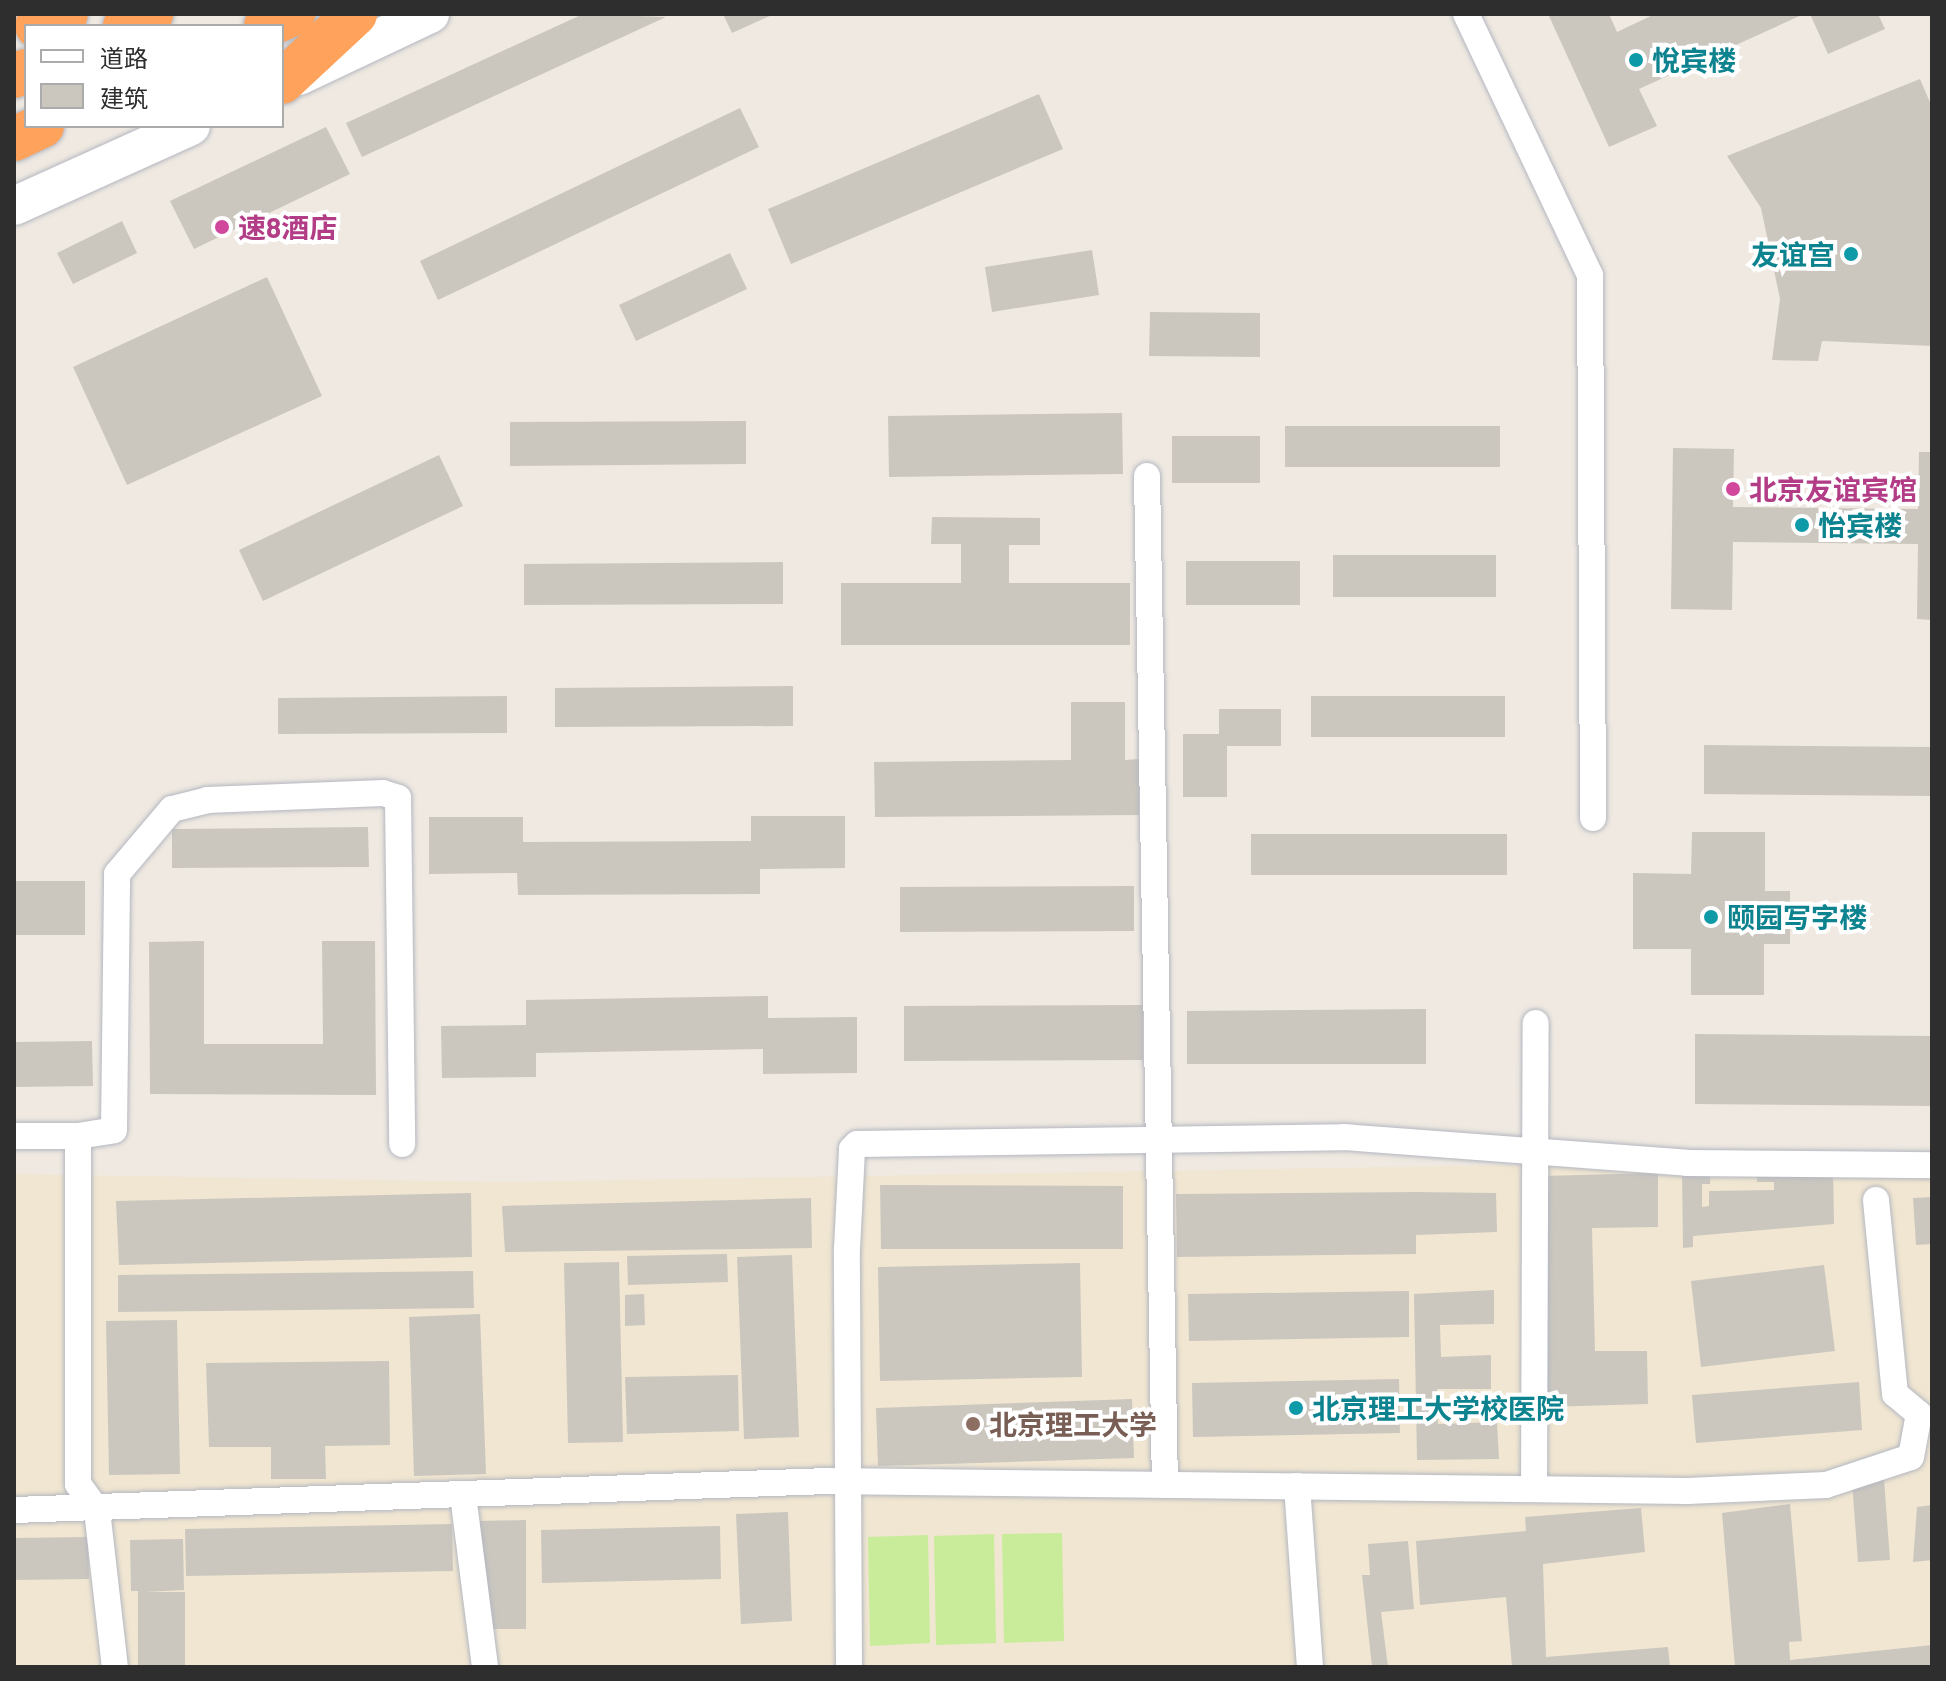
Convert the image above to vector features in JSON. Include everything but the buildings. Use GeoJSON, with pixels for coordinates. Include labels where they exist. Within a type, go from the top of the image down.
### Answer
{"type":"FeatureCollection","features":[{"type":"Feature","properties":{"kind":"highway"},"geometry":{"type":"LineString","coordinates":[[42,24],[66,14]]}},
{"type":"Feature","properties":{"kind":"highway"},"geometry":{"type":"LineString","coordinates":[[129,24],[151,14]]}},
{"type":"Feature","properties":{"kind":"highway"},"geometry":{"type":"LineString","coordinates":[[270,24],[293,14]]}},
{"type":"Feature","properties":{"kind":"highway"},"geometry":{"type":"LineString","coordinates":[[284,81],[355,14]]}},
{"type":"Feature","properties":{"kind":"highway"},"geometry":{"type":"LineString","coordinates":[[14,139],[38,128]]}},
{"type":"Feature","properties":{"kind":"street"},"geometry":{"type":"LineString","coordinates":[[284,82],[430,14]]}},
{"type":"Feature","properties":{"kind":"street"},"geometry":{"type":"LineString","coordinates":[[1466,14],[1590,275],[1593,818]]}},
{"type":"Feature","properties":{"kind":"street"},"geometry":{"type":"LineString","coordinates":[[14,206],[187,128]]}},
{"type":"Feature","properties":{"kind":"street"},"geometry":{"type":"LineString","coordinates":[[1147,476],[1156,1140],[1165,1485]]}},
{"type":"Feature","properties":{"kind":"street"},"geometry":{"type":"LineString","coordinates":[[14,1136],[78,1136],[114,1130],[117,874],[172,809],[207,800],[383,793],[398,798],[402,1144]]}},
{"type":"Feature","properties":{"kind":"street"},"geometry":{"type":"LineString","coordinates":[[1534,1489],[1536,1023]]}},
{"type":"Feature","properties":{"kind":"street"},"geometry":{"type":"LineString","coordinates":[[78,1136],[78,1484],[97,1510],[115,1667]]}},
{"type":"Feature","properties":{"kind":"street"},"geometry":{"type":"LineString","coordinates":[[849,1667],[847,1249],[852,1149],[857,1144],[1344,1137],[1687,1163],[1932,1165]]}},
{"type":"Feature","properties":{"kind":"street"},"geometry":{"type":"LineString","coordinates":[[14,1510],[97,1510],[848,1481],[1687,1491],[1826,1485],[1911,1457],[1919,1414],[1895,1394],[1876,1200]]}},
{"type":"Feature","properties":{"kind":"street"},"geometry":{"type":"LineString","coordinates":[[1297,1486],[1310,1667]]}},
{"type":"Feature","properties":{"kind":"street"},"geometry":{"type":"LineString","coordinates":[[463,1495],[485,1667]]}},
{"type":"Feature","properties":{"kind":"shaded area","name":"北京理工大学"},"geometry":{"type":"Polygon","coordinates":[[[1932,1158],[1932,1667],[14,1667],[14,1174],[502,1182],[1932,1158]]]}},
{"type":"Feature","properties":{"kind":"green space"},"geometry":{"type":"Polygon","coordinates":[[[1062,1533],[1064,1641],[1004,1643],[1002,1534],[1062,1533]]]}},
{"type":"Feature","properties":{"kind":"green space"},"geometry":{"type":"Polygon","coordinates":[[[994,1534],[996,1643],[936,1645],[934,1536],[994,1534]]]}},
{"type":"Feature","properties":{"kind":"green space"},"geometry":{"type":"Polygon","coordinates":[[[928,1535],[930,1643],[870,1646],[868,1537],[928,1535]]]}},
{"type":"Feature","properties":{"kind":"place","name":"悅宾楼"},"geometry":{"type":"Point","coordinates":[1636,60]}},
{"type":"Feature","properties":{"kind":"place","name":"速8酒店"},"geometry":{"type":"Point","coordinates":[222,227]}},
{"type":"Feature","properties":{"kind":"place","name":"友谊宫"},"geometry":{"type":"Point","coordinates":[1851,254]}},
{"type":"Feature","properties":{"kind":"place","name":"北京友谊宾馆"},"geometry":{"type":"Point","coordinates":[1733,489]}},
{"type":"Feature","properties":{"kind":"place","name":"怡宾楼"},"geometry":{"type":"Point","coordinates":[1802,525]}},
{"type":"Feature","properties":{"kind":"place","name":"颐园写字楼"},"geometry":{"type":"Point","coordinates":[1711,917]}},
{"type":"Feature","properties":{"kind":"place","name":"北京理工大学校医院"},"geometry":{"type":"Point","coordinates":[1296,1408]}},
{"type":"Feature","properties":{"kind":"place","name":"北京理工大学"},"geometry":{"type":"Point","coordinates":[973,1424]}}]}
